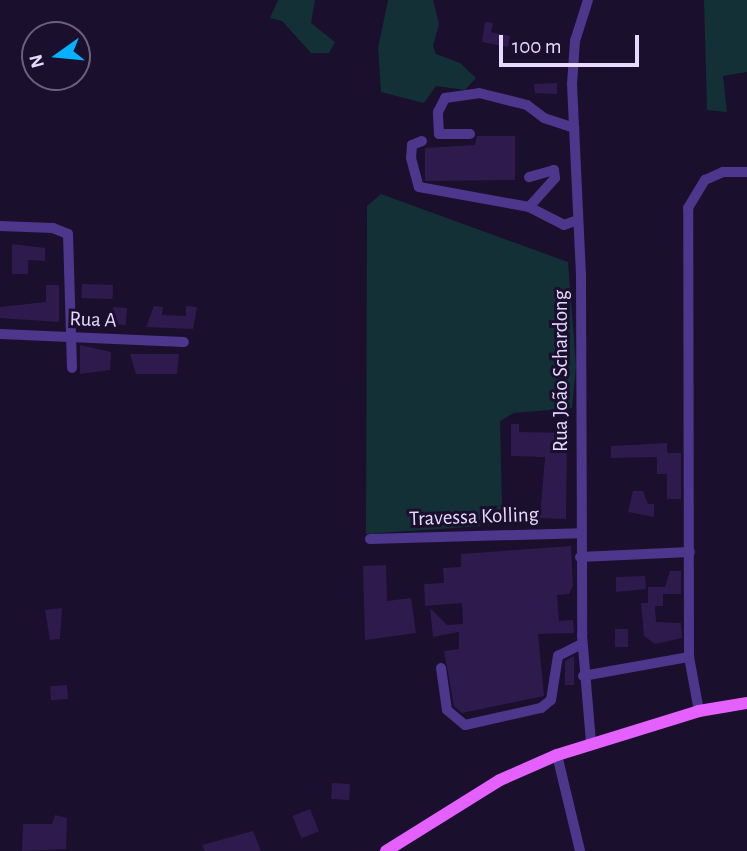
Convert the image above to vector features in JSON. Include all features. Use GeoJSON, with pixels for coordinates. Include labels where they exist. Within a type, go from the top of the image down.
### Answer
{"type":"FeatureCollection","features":[{"type":"Feature","properties":{"kind":"main road"},"geometry":{"type":"LineString","coordinates":[[386,851],[500,780],[557,755],[699,710],[747,703]]}},
{"type":"Feature","properties":{"kind":"street","name":"Rua João Schardong"},"geometry":{"type":"LineString","coordinates":[[588,0],[575,41],[574,128],[578,220],[582,644],[591,743]]}},
{"type":"Feature","properties":{"kind":"street"},"geometry":{"type":"LineString","coordinates":[[470,134],[439,134],[438,111],[445,98],[479,93],[527,105],[544,118],[574,128]]}},
{"type":"Feature","properties":{"kind":"street"},"geometry":{"type":"LineString","coordinates":[[422,141],[412,145],[411,158],[419,187],[528,207],[564,225],[578,220]]}},
{"type":"Feature","properties":{"kind":"street"},"geometry":{"type":"LineString","coordinates":[[528,207],[555,178],[554,170],[529,177]]}},
{"type":"Feature","properties":{"kind":"street"},"geometry":{"type":"LineString","coordinates":[[699,710],[689,657],[688,208],[705,180],[723,172],[747,172]]}},
{"type":"Feature","properties":{"kind":"street"},"geometry":{"type":"LineString","coordinates":[[0,226],[53,228],[68,234],[72,368]]}},
{"type":"Feature","properties":{"kind":"street","name":"Rua A"},"geometry":{"type":"LineString","coordinates":[[0,334],[184,342]]}},
{"type":"Feature","properties":{"kind":"street","name":"Travessa Kolling"},"geometry":{"type":"LineString","coordinates":[[370,539],[580,533]]}},
{"type":"Feature","properties":{"kind":"street"},"geometry":{"type":"LineString","coordinates":[[580,557],[690,552]]}},
{"type":"Feature","properties":{"kind":"street"},"geometry":{"type":"LineString","coordinates":[[441,667],[447,710],[455,722],[465,725],[541,708],[551,699],[558,656],[582,644]]}},
{"type":"Feature","properties":{"kind":"street"},"geometry":{"type":"LineString","coordinates":[[583,676],[689,657]]}},
{"type":"Feature","properties":{"kind":"street"},"geometry":{"type":"LineString","coordinates":[[557,755],[580,851]]}},
{"type":"Feature","properties":{"kind":"green space"},"geometry":{"type":"Polygon","coordinates":[[[278,0],[315,0],[311,23],[335,42],[329,53],[311,53],[282,21],[270,18],[278,0]]]}},
{"type":"Feature","properties":{"kind":"green space"},"geometry":{"type":"Polygon","coordinates":[[[388,0],[433,0],[439,24],[433,46],[436,54],[460,63],[476,78],[465,90],[436,86],[424,103],[381,92],[378,48],[388,0]]]}},
{"type":"Feature","properties":{"kind":"green space"},"geometry":{"type":"Polygon","coordinates":[[[704,0],[747,0],[747,72],[723,76],[727,112],[707,110],[704,0]]]}},
{"type":"Feature","properties":{"kind":"green space"},"geometry":{"type":"Polygon","coordinates":[[[381,194],[568,262],[576,366],[572,408],[514,413],[500,421],[502,504],[496,525],[366,534],[367,206],[381,194]]]}},
{"type":"Feature","properties":{"kind":"building"},"geometry":{"type":"Polygon","coordinates":[[[485,22],[493,23],[491,32],[510,36],[508,47],[482,42],[485,22]]]}},
{"type":"Feature","properties":{"kind":"building"},"geometry":{"type":"Polygon","coordinates":[[[557,83],[557,94],[535,93],[534,84],[557,83]]]}},
{"type":"Feature","properties":{"kind":"building"},"geometry":{"type":"Polygon","coordinates":[[[477,136],[515,136],[515,180],[425,181],[425,148],[475,145],[477,136]]]}},
{"type":"Feature","properties":{"kind":"building"},"geometry":{"type":"Polygon","coordinates":[[[12,244],[45,248],[45,261],[28,260],[28,274],[12,274],[12,244]]]}},
{"type":"Feature","properties":{"kind":"building"},"geometry":{"type":"Polygon","coordinates":[[[82,284],[113,285],[112,299],[82,298],[82,284]]]}},
{"type":"Feature","properties":{"kind":"building"},"geometry":{"type":"Polygon","coordinates":[[[46,285],[59,285],[59,322],[0,318],[0,307],[46,302],[46,285]]]}},
{"type":"Feature","properties":{"kind":"building"},"geometry":{"type":"Polygon","coordinates":[[[154,306],[163,307],[162,315],[186,316],[186,306],[197,307],[193,329],[146,327],[154,306]]]}},
{"type":"Feature","properties":{"kind":"building"},"geometry":{"type":"Polygon","coordinates":[[[113,307],[127,308],[126,325],[112,324],[113,307]]]}},
{"type":"Feature","properties":{"kind":"building"},"geometry":{"type":"Polygon","coordinates":[[[80,345],[111,352],[110,370],[80,374],[80,345]]]}},
{"type":"Feature","properties":{"kind":"building"},"geometry":{"type":"Polygon","coordinates":[[[130,354],[179,354],[177,374],[136,374],[130,354]]]}},
{"type":"Feature","properties":{"kind":"building"},"geometry":{"type":"Polygon","coordinates":[[[511,424],[519,424],[519,432],[567,433],[566,519],[540,518],[545,457],[511,456],[511,424]]]}},
{"type":"Feature","properties":{"kind":"building"},"geometry":{"type":"Polygon","coordinates":[[[667,443],[667,453],[681,453],[681,499],[667,499],[667,474],[657,474],[657,457],[611,458],[611,446],[667,443]]]}},
{"type":"Feature","properties":{"kind":"building"},"geometry":{"type":"Polygon","coordinates":[[[633,491],[643,491],[648,504],[654,504],[654,517],[628,512],[633,491]]]}},
{"type":"Feature","properties":{"kind":"building"},"geometry":{"type":"Polygon","coordinates":[[[571,546],[573,586],[569,594],[557,595],[559,621],[573,620],[574,633],[538,634],[544,696],[462,713],[454,706],[444,651],[459,649],[459,632],[433,637],[430,608],[447,625],[463,624],[462,603],[425,606],[424,584],[444,583],[443,568],[461,567],[461,554],[571,546]]]}},
{"type":"Feature","properties":{"kind":"building"},"geometry":{"type":"Polygon","coordinates":[[[386,565],[387,601],[411,598],[416,633],[365,640],[363,566],[386,565]]]}},
{"type":"Feature","properties":{"kind":"building"},"geometry":{"type":"Polygon","coordinates":[[[670,571],[681,571],[681,594],[663,594],[663,606],[655,606],[656,622],[681,623],[682,638],[655,644],[644,636],[641,603],[648,603],[648,587],[665,587],[670,571]]]}},
{"type":"Feature","properties":{"kind":"building"},"geometry":{"type":"Polygon","coordinates":[[[645,576],[646,589],[616,592],[616,577],[645,576]]]}},
{"type":"Feature","properties":{"kind":"building"},"geometry":{"type":"Polygon","coordinates":[[[62,608],[60,639],[50,640],[45,610],[62,608]]]}},
{"type":"Feature","properties":{"kind":"building"},"geometry":{"type":"Polygon","coordinates":[[[615,629],[628,629],[628,647],[615,647],[615,629]]]}},
{"type":"Feature","properties":{"kind":"building"},"geometry":{"type":"Polygon","coordinates":[[[574,656],[574,685],[565,685],[565,661],[574,656]]]}},
{"type":"Feature","properties":{"kind":"building"},"geometry":{"type":"Polygon","coordinates":[[[67,685],[68,699],[51,700],[50,686],[67,685]]]}},
{"type":"Feature","properties":{"kind":"building"},"geometry":{"type":"Polygon","coordinates":[[[332,783],[350,784],[349,800],[331,799],[332,783]]]}},
{"type":"Feature","properties":{"kind":"building"},"geometry":{"type":"Polygon","coordinates":[[[310,809],[319,831],[301,838],[292,816],[310,809]]]}},
{"type":"Feature","properties":{"kind":"building"},"geometry":{"type":"Polygon","coordinates":[[[55,815],[67,818],[66,849],[22,851],[23,824],[52,824],[55,815]]]}},
{"type":"Feature","properties":{"kind":"building"},"geometry":{"type":"Polygon","coordinates":[[[253,831],[261,851],[205,851],[202,845],[253,831]]]}}]}
